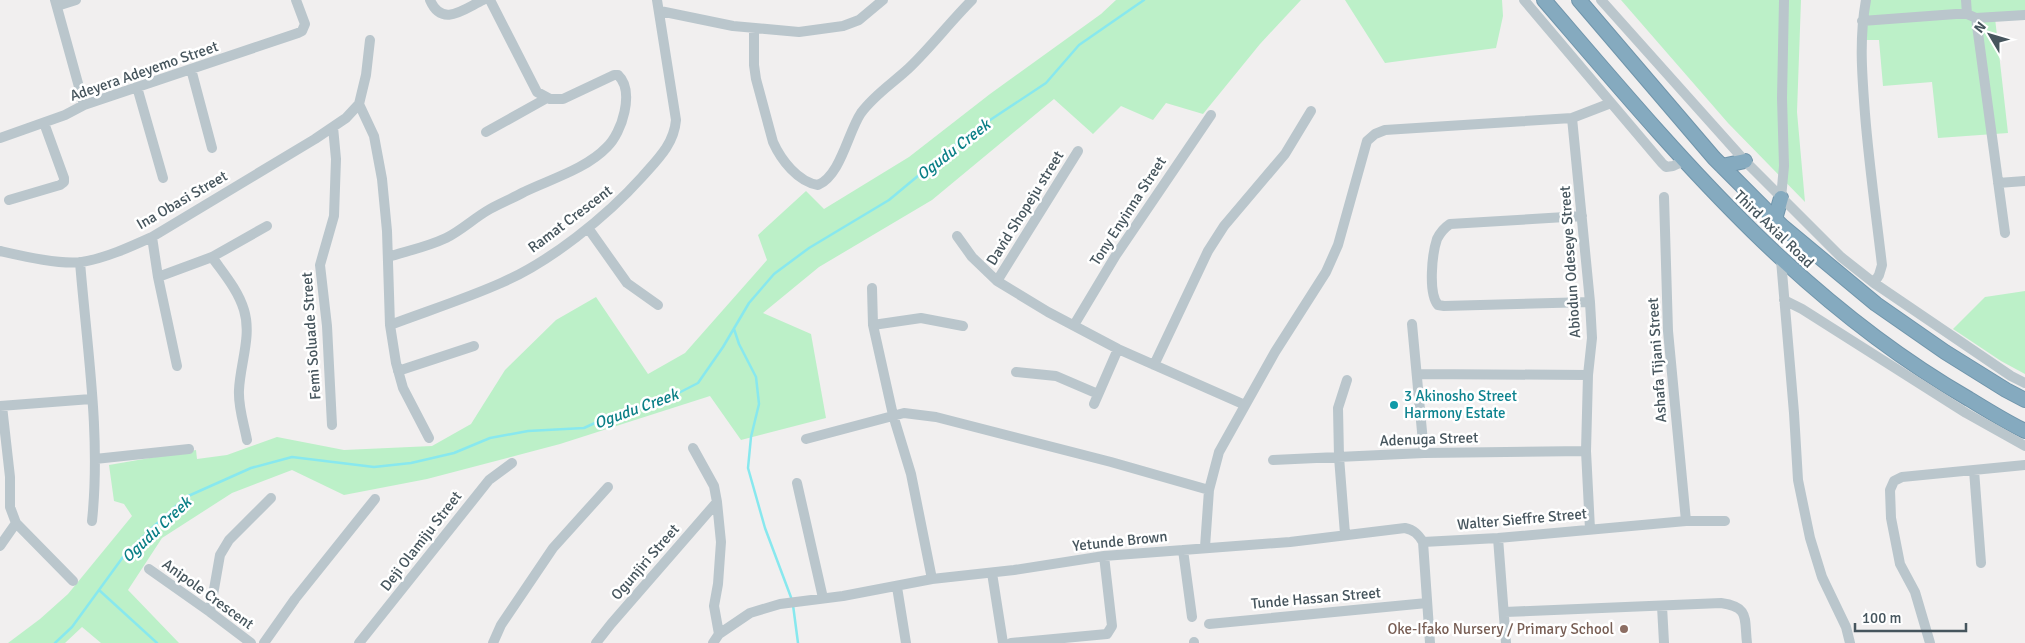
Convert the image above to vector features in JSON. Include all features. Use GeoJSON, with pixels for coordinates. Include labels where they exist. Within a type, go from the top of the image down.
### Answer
{"type":"FeatureCollection","features":[{"type":"Feature","properties":{"kind":"highway","name":"Third Axial Road"},"geometry":{"type":"LineString","coordinates":[[1544,0],[1684,162],[1781,260],[1864,329],[1933,378],[2025,431]]}},
{"type":"Feature","properties":{"kind":"highway","name":"Third Axial Road"},"geometry":{"type":"LineString","coordinates":[[1579,0],[1722,166],[1775,220],[1876,304],[1945,352],[2025,400]]}},
{"type":"Feature","properties":{"kind":"highway"},"geometry":{"type":"LineString","coordinates":[[1722,166],[1745,161]]}},
{"type":"Feature","properties":{"kind":"highway"},"geometry":{"type":"LineString","coordinates":[[1775,220],[1781,198]]}},
{"type":"Feature","properties":{"kind":"street"},"geometry":{"type":"LineString","coordinates":[[76,0],[56,3],[84,105]]}},
{"type":"Feature","properties":{"kind":"street","name":"Adeyera Adeyemo Street"},"geometry":{"type":"LineString","coordinates":[[0,138],[65,116],[84,105],[298,33],[302,31],[305,24],[296,0]]}},
{"type":"Feature","properties":{"kind":"street"},"geometry":{"type":"LineString","coordinates":[[430,0],[436,11],[446,15],[452,15],[483,0]]}},
{"type":"Feature","properties":{"kind":"street"},"geometry":{"type":"LineString","coordinates":[[388,257],[428,245],[463,229],[490,209],[589,161],[607,148],[616,138],[624,115],[625,98],[624,83],[618,75],[614,75],[563,99],[547,98],[537,92],[532,85],[490,0]]}},
{"type":"Feature","properties":{"kind":"street","name":"Ramat Crescent"},"geometry":{"type":"LineString","coordinates":[[390,325],[514,277],[540,262],[588,228],[624,197],[666,149],[675,131],[676,120],[657,0]]}},
{"type":"Feature","properties":{"kind":"street"},"geometry":{"type":"LineString","coordinates":[[660,11],[754,29],[799,32],[843,26],[859,20],[883,0]]}},
{"type":"Feature","properties":{"kind":"street"},"geometry":{"type":"LineString","coordinates":[[754,29],[754,65],[777,152],[805,181],[818,185],[825,181],[838,162],[862,112],[910,67],[972,0]]}},
{"type":"Feature","properties":{"kind":"street"},"geometry":{"type":"LineString","coordinates":[[1524,0],[1666,166],[1673,166],[1684,162]]}},
{"type":"Feature","properties":{"kind":"street"},"geometry":{"type":"LineString","coordinates":[[1601,0],[1745,161],[1834,250],[1874,283],[2025,383]]}},
{"type":"Feature","properties":{"kind":"street"},"geometry":{"type":"LineString","coordinates":[[1781,198],[1784,166],[1782,98],[1784,0]]}},
{"type":"Feature","properties":{"kind":"street"},"geometry":{"type":"LineString","coordinates":[[1866,0],[1862,21],[1863,86],[1869,158],[1882,265],[1874,283]]}},
{"type":"Feature","properties":{"kind":"street"},"geometry":{"type":"LineString","coordinates":[[1966,0],[1972,16],[2005,232]]}},
{"type":"Feature","properties":{"kind":"street"},"geometry":{"type":"LineString","coordinates":[[1862,21],[2025,15]]}},
{"type":"Feature","properties":{"kind":"street"},"geometry":{"type":"LineString","coordinates":[[370,40],[366,75],[359,104],[374,136],[386,210],[390,325],[398,371],[407,396],[429,438]]}},
{"type":"Feature","properties":{"kind":"street"},"geometry":{"type":"LineString","coordinates":[[190,69],[212,148]]}},
{"type":"Feature","properties":{"kind":"street"},"geometry":{"type":"LineString","coordinates":[[137,87],[163,178]]}},
{"type":"Feature","properties":{"kind":"street"},"geometry":{"type":"LineString","coordinates":[[486,132],[547,98]]}},
{"type":"Feature","properties":{"kind":"street"},"geometry":{"type":"LineString","coordinates":[[1204,547],[1209,490],[1219,452],[1275,352],[1326,272],[1338,245],[1368,141],[1375,134],[1385,130],[1572,118],[1611,103]]}},
{"type":"Feature","properties":{"kind":"street","name":"Ina Obasi Street"},"geometry":{"type":"LineString","coordinates":[[0,251],[43,259],[80,262],[120,251],[152,237],[333,127],[346,118],[359,104]]}},
{"type":"Feature","properties":{"kind":"street"},"geometry":{"type":"LineString","coordinates":[[1154,365],[1208,251],[1224,226],[1285,154],[1311,111]]}},
{"type":"Feature","properties":{"kind":"street","name":"Tony Enyinna Street"},"geometry":{"type":"LineString","coordinates":[[1074,325],[1116,255],[1211,115]]}},
{"type":"Feature","properties":{"kind":"street","name":"Abiodun Odeseye Street"},"geometry":{"type":"LineString","coordinates":[[1572,118],[1592,338],[1588,375],[1586,451],[1590,529]]}},
{"type":"Feature","properties":{"kind":"street"},"geometry":{"type":"LineString","coordinates":[[9,200],[60,185],[64,182],[44,123]]}},
{"type":"Feature","properties":{"kind":"street","name":"Femi Soluade Street"},"geometry":{"type":"LineString","coordinates":[[332,425],[327,326],[320,265],[334,216],[336,160],[333,127]]}},
{"type":"Feature","properties":{"kind":"street","name":"David Shopeju street"},"geometry":{"type":"LineString","coordinates":[[997,281],[1078,152]]}},
{"type":"Feature","properties":{"kind":"street"},"geometry":{"type":"LineString","coordinates":[[1998,183],[2025,181]]}},
{"type":"Feature","properties":{"kind":"street","name":"Ashafa Tijani Street"},"geometry":{"type":"LineString","coordinates":[[1664,197],[1668,331],[1686,521]]}},
{"type":"Feature","properties":{"kind":"street"},"geometry":{"type":"LineString","coordinates":[[1582,216],[1450,224],[1438,238],[1434,255],[1432,293],[1438,305],[1444,306],[1590,302]]}},
{"type":"Feature","properties":{"kind":"street"},"geometry":{"type":"LineString","coordinates":[[158,277],[212,257],[266,226]]}},
{"type":"Feature","properties":{"kind":"street"},"geometry":{"type":"LineString","coordinates":[[588,228],[627,283],[658,304]]}},
{"type":"Feature","properties":{"kind":"street"},"geometry":{"type":"LineString","coordinates":[[957,236],[972,257],[997,281],[1048,312],[1118,349],[1245,405]]}},
{"type":"Feature","properties":{"kind":"street"},"geometry":{"type":"LineString","coordinates":[[152,237],[158,277],[177,366]]}},
{"type":"Feature","properties":{"kind":"street"},"geometry":{"type":"LineString","coordinates":[[212,257],[234,287],[245,311],[246,342],[239,390],[247,440]]}},
{"type":"Feature","properties":{"kind":"street"},"geometry":{"type":"LineString","coordinates":[[1781,260],[1798,480],[1810,538],[1822,578],[1846,627],[1850,643]]}},
{"type":"Feature","properties":{"kind":"street"},"geometry":{"type":"LineString","coordinates":[[80,262],[95,459],[92,522]]}},
{"type":"Feature","properties":{"kind":"street"},"geometry":{"type":"LineString","coordinates":[[872,288],[873,325],[893,415],[911,474],[932,578]]}},
{"type":"Feature","properties":{"kind":"street"},"geometry":{"type":"LineString","coordinates":[[1784,300],[1802,309],[1966,413],[2025,446]]}},
{"type":"Feature","properties":{"kind":"street"},"geometry":{"type":"LineString","coordinates":[[873,325],[921,318],[963,326]]}},
{"type":"Feature","properties":{"kind":"street"},"geometry":{"type":"LineString","coordinates":[[1412,324],[1424,453]]}},
{"type":"Feature","properties":{"kind":"street"},"geometry":{"type":"LineString","coordinates":[[398,371],[474,346]]}},
{"type":"Feature","properties":{"kind":"street"},"geometry":{"type":"LineString","coordinates":[[1094,404],[1118,349]]}},
{"type":"Feature","properties":{"kind":"street"},"geometry":{"type":"LineString","coordinates":[[1016,372],[1056,376],[1098,394]]}},
{"type":"Feature","properties":{"kind":"street"},"geometry":{"type":"LineString","coordinates":[[1418,374],[1588,375]]}},
{"type":"Feature","properties":{"kind":"street"},"geometry":{"type":"LineString","coordinates":[[1345,534],[1339,457],[1338,408],[1347,380]]}},
{"type":"Feature","properties":{"kind":"street"},"geometry":{"type":"LineString","coordinates":[[73,581],[16,523],[10,507],[10,477],[1,406],[91,398]]}},
{"type":"Feature","properties":{"kind":"street"},"geometry":{"type":"LineString","coordinates":[[806,439],[904,413],[936,417],[1111,462],[1209,490]]}},
{"type":"Feature","properties":{"kind":"street"},"geometry":{"type":"LineString","coordinates":[[693,448],[714,486],[717,502],[721,542],[718,584],[714,606],[716,639]]}},
{"type":"Feature","properties":{"kind":"street"},"geometry":{"type":"LineString","coordinates":[[95,459],[189,449]]}},
{"type":"Feature","properties":{"kind":"street","name":"Adenuga Street"},"geometry":{"type":"LineString","coordinates":[[1273,460],[1424,453],[1586,451]]}},
{"type":"Feature","properties":{"kind":"street","name":"Deji Olamiju Street"},"geometry":{"type":"LineString","coordinates":[[359,643],[489,480],[512,463]]}},
{"type":"Feature","properties":{"kind":"street"},"geometry":{"type":"LineString","coordinates":[[1930,643],[1915,592],[1900,564],[1892,518],[1890,490],[1894,482],[1902,477],[2025,465]]}},
{"type":"Feature","properties":{"kind":"street"},"geometry":{"type":"LineString","coordinates":[[1974,470],[1981,563]]}},
{"type":"Feature","properties":{"kind":"street"},"geometry":{"type":"LineString","coordinates":[[797,483],[820,598]]}},
{"type":"Feature","properties":{"kind":"street"},"geometry":{"type":"LineString","coordinates":[[493,643],[501,625],[554,548],[608,487]]}},
{"type":"Feature","properties":{"kind":"street"},"geometry":{"type":"LineString","coordinates":[[210,612],[220,555],[229,540],[271,498]]}},
{"type":"Feature","properties":{"kind":"street"},"geometry":{"type":"LineString","coordinates":[[264,643],[295,599],[376,499]]}},
{"type":"Feature","properties":{"kind":"street","name":"Ogunjiri Street"},"geometry":{"type":"LineString","coordinates":[[596,643],[717,502]]}},
{"type":"Feature","properties":{"kind":"street","name":"Walter Sieffre Street"},"geometry":{"type":"LineString","coordinates":[[1423,542],[1498,538],[1686,521],[1725,521]]}},
{"type":"Feature","properties":{"kind":"street"},"geometry":{"type":"LineString","coordinates":[[0,546],[16,523]]}},
{"type":"Feature","properties":{"kind":"street","name":"Yetunde Brown"},"geometry":{"type":"LineString","coordinates":[[716,639],[750,613],[780,604],[897,586],[932,578],[992,573],[1104,556],[1290,542],[1405,528],[1418,534],[1423,542]]}},
{"type":"Feature","properties":{"kind":"street"},"geometry":{"type":"LineString","coordinates":[[1498,538],[1506,643]]}},
{"type":"Feature","properties":{"kind":"street"},"geometry":{"type":"LineString","coordinates":[[1423,542],[1430,643]]}},
{"type":"Feature","properties":{"kind":"street"},"geometry":{"type":"LineString","coordinates":[[1183,550],[1192,617]]}},
{"type":"Feature","properties":{"kind":"street"},"geometry":{"type":"LineString","coordinates":[[1011,643],[1107,634],[1112,626],[1104,556]]}},
{"type":"Feature","properties":{"kind":"street","name":"Anipole Crescent"},"geometry":{"type":"LineString","coordinates":[[149,569],[251,643]]}},
{"type":"Feature","properties":{"kind":"street"},"geometry":{"type":"LineString","coordinates":[[992,573],[1003,643]]}},
{"type":"Feature","properties":{"kind":"street"},"geometry":{"type":"LineString","coordinates":[[897,586],[906,643]]}},
{"type":"Feature","properties":{"kind":"street","name":"Tunde Hassan Street"},"geometry":{"type":"LineString","coordinates":[[1208,624],[1427,603]]}},
{"type":"Feature","properties":{"kind":"street"},"geometry":{"type":"LineString","coordinates":[[1505,612],[1721,603],[1740,608],[1743,613],[1747,643]]}},
{"type":"Feature","properties":{"kind":"street"},"geometry":{"type":"LineString","coordinates":[[1662,606],[1664,643]]}},
{"type":"Feature","properties":{"kind":"green space"},"geometry":{"type":"Polygon","coordinates":[[[1116,0],[1301,0],[1260,44],[1203,114],[1166,103],[1153,120],[1121,106],[1093,134],[1054,99],[932,200],[819,267],[763,313],[811,334],[826,418],[741,440],[710,396],[560,444],[427,479],[344,495],[292,470],[232,493],[162,538],[128,590],[179,643],[101,643],[82,627],[65,643],[8,643],[40,619],[68,594],[132,516],[124,504],[114,501],[109,465],[196,450],[197,459],[227,455],[277,437],[344,450],[432,446],[471,424],[505,370],[556,320],[596,297],[648,374],[685,353],[767,260],[758,235],[806,191],[824,209],[909,157],[990,94],[1101,14],[1116,0]]]}},
{"type":"Feature","properties":{"kind":"green space"},"geometry":{"type":"Polygon","coordinates":[[[1345,0],[1502,0],[1503,16],[1496,48],[1385,63],[1345,0]]]}},
{"type":"Feature","properties":{"kind":"green space"},"geometry":{"type":"Polygon","coordinates":[[[1621,0],[1801,0],[1797,112],[1805,202],[1728,123],[1621,0]]]}},
{"type":"Feature","properties":{"kind":"green space"},"geometry":{"type":"Polygon","coordinates":[[[1869,0],[2025,0],[2025,15],[1995,18],[2008,133],[1938,138],[1932,82],[1883,86],[1879,40],[1865,40],[1869,0]]]}},
{"type":"Feature","properties":{"kind":"green space"},"geometry":{"type":"Polygon","coordinates":[[[2025,291],[2025,374],[2001,361],[1953,329],[1985,297],[2025,291]]]}},
{"type":"Feature","properties":{"kind":"waterway","name":"Ogudu Creek"},"geometry":{"type":"LineString","coordinates":[[55,643],[72,627],[123,557],[186,497],[251,468],[292,457],[374,467],[411,463],[454,453],[490,438],[528,431],[584,428],[619,412],[663,401],[698,383],[723,347],[749,303],[774,274],[809,248],[889,200],[966,136],[1046,83],[1079,45],[1144,0]]}},
{"type":"Feature","properties":{"kind":"waterway"},"geometry":{"type":"LineString","coordinates":[[734,329],[739,344],[756,377],[759,404],[751,437],[748,468],[765,528],[792,600]]}},
{"type":"Feature","properties":{"kind":"waterway"},"geometry":{"type":"LineString","coordinates":[[99,590],[157,643]]}},
{"type":"Feature","properties":{"kind":"waterway"},"geometry":{"type":"LineString","coordinates":[[793,605],[798,643]]}},
{"type":"Feature","properties":{"kind":"place","name":"3 Akinosho Street Harmony Estate"},"geometry":{"type":"Point","coordinates":[1394,405]}},
{"type":"Feature","properties":{"kind":"place","name":"Oke-Ifako Nursery / Primary School"},"geometry":{"type":"Point","coordinates":[1624,629]}}]}
